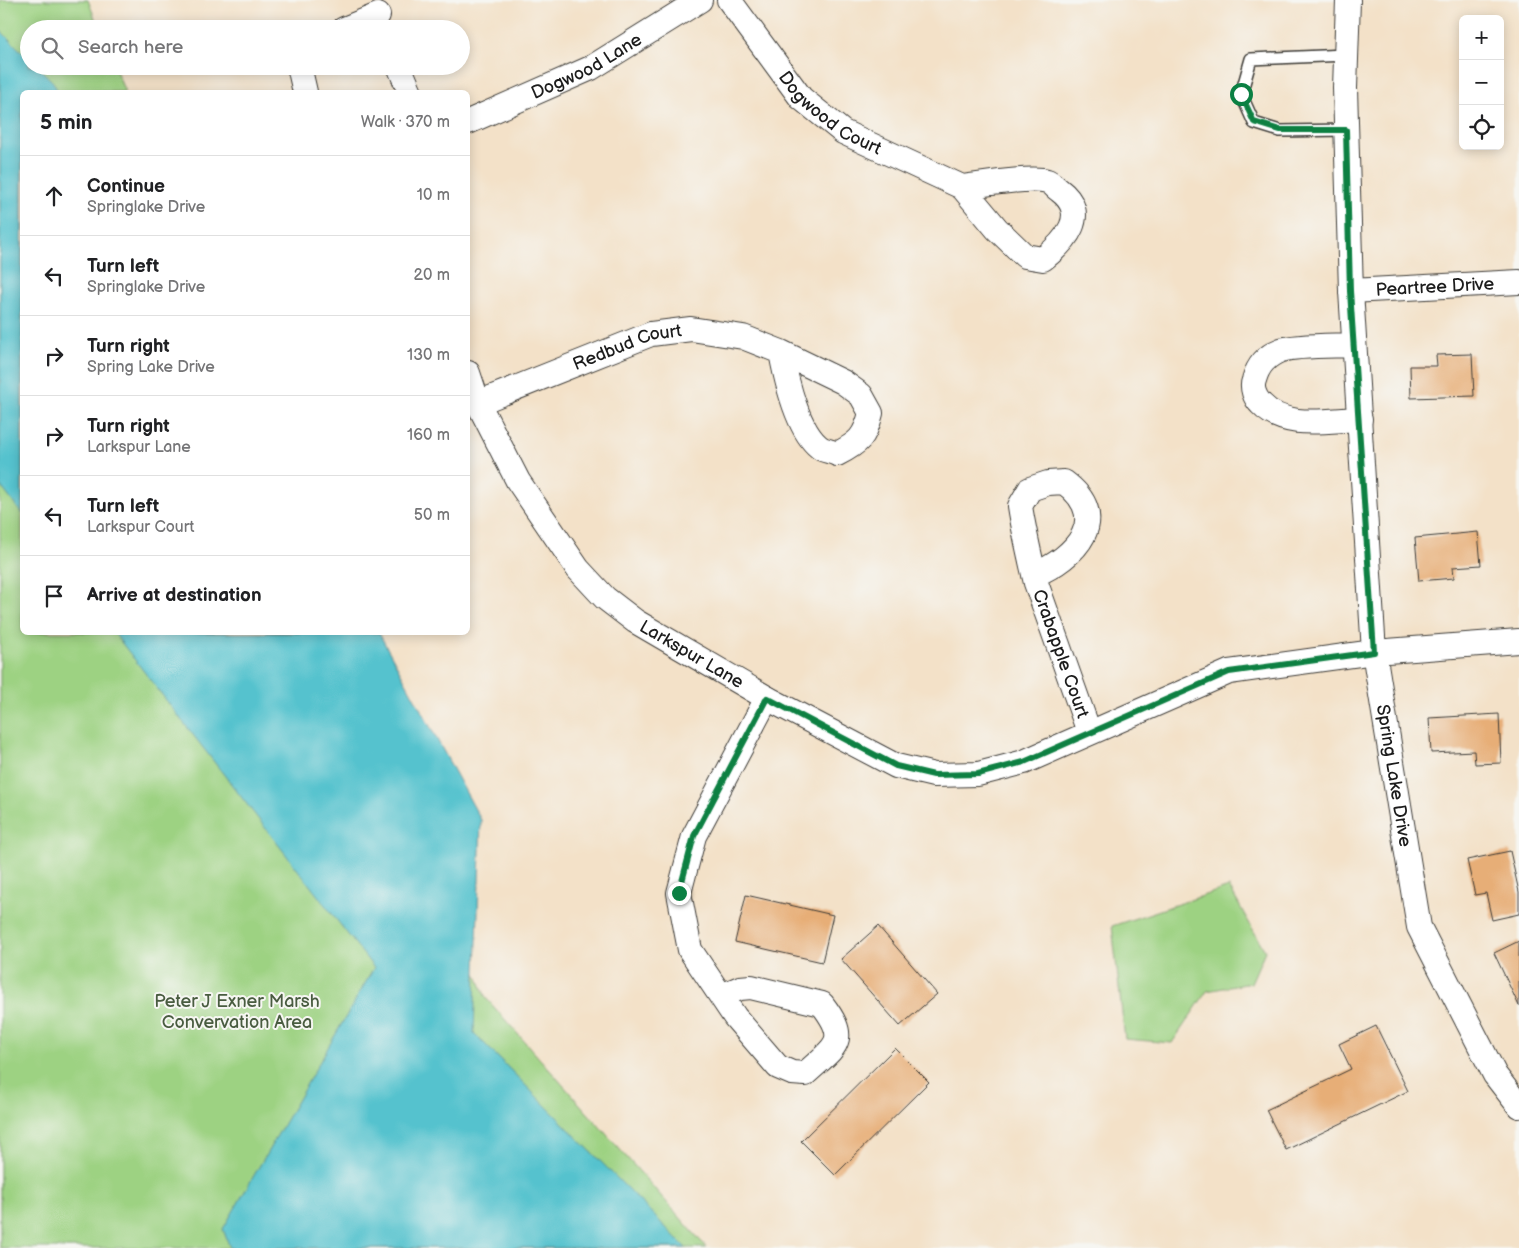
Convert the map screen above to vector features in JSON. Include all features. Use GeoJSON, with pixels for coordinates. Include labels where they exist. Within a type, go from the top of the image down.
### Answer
{"type":"FeatureCollection","features":[{"type":"Feature","properties":{"kind":"street","name":"Dogwood Lane"},"geometry":{"type":"LineString","coordinates":[[470,121],[591,68],[700,0]]}},
{"type":"Feature","properties":{"kind":"street","name":"Dogwood Court"},"geometry":{"type":"LineString","coordinates":[[729,0],[802,98],[843,132],[962,187]]}},
{"type":"Feature","properties":{"kind":"street","name":"Spring Lake Drive"},"geometry":{"type":"LineString","coordinates":[[1348,0],[1346,130],[1350,291],[1360,418],[1374,652],[1420,927],[1495,1075],[1519,1106]]}},
{"type":"Feature","properties":{"kind":"street"},"geometry":{"type":"LineString","coordinates":[[364,20],[378,14]]}},
{"type":"Feature","properties":{"kind":"street"},"geometry":{"type":"LineString","coordinates":[[302,75],[305,90]]}},
{"type":"Feature","properties":{"kind":"street"},"geometry":{"type":"LineString","coordinates":[[403,75],[409,90]]}},
{"type":"Feature","properties":{"kind":"street","name":"Peartree Drive"},"geometry":{"type":"LineString","coordinates":[[1350,291],[1519,282]]}},
{"type":"Feature","properties":{"kind":"street","name":"Redbud Court"},"geometry":{"type":"LineString","coordinates":[[478,403],[651,334],[691,329],[743,337],[781,352]]}},
{"type":"Feature","properties":{"kind":"street"},"geometry":{"type":"LineString","coordinates":[[1354,345],[1283,350],[1267,356],[1257,369],[1252,384],[1256,399],[1270,414],[1292,421],[1360,418]]}},
{"type":"Feature","properties":{"kind":"street","name":"Larkspur Lane"},"geometry":{"type":"LineString","coordinates":[[470,379],[478,403],[518,481],[578,569],[605,598],[635,621],[767,698],[896,766],[934,775],[978,774],[1024,762],[1229,672],[1374,652],[1519,641]]}},
{"type":"Feature","properties":{"kind":"street","name":"Crabapple Court"},"geometry":{"type":"LineString","coordinates":[[1034,575],[1089,732]]}},
{"type":"Feature","properties":{"kind":"street"},"geometry":{"type":"LineString","coordinates":[[722,996],[740,988],[751,987],[822,1004],[836,1024],[839,1032],[838,1040],[832,1050],[805,1074],[792,1073],[778,1067],[735,1017],[690,950],[679,893],[694,836],[767,698]]}},
{"type":"Feature","properties":{"kind":"lane"},"geometry":{"type":"LineString","coordinates":[[1346,55],[1251,59],[1241,94],[1254,122],[1280,130],[1346,130]]}},
{"type":"Feature","properties":{"kind":"green space","name":"Peter J Exner Marsh Convervation Area"},"geometry":{"type":"Polygon","coordinates":[[[0,0],[88,0],[96,20],[20,20],[20,75],[118,75],[124,90],[20,90],[20,635],[341,635],[486,998],[707,1248],[0,1248],[0,0]]]}},
{"type":"Feature","properties":{"kind":"green space"},"geometry":{"type":"Polygon","coordinates":[[[1229,887],[1265,951],[1251,983],[1207,991],[1172,1043],[1125,1039],[1112,926],[1229,887]]]}},
{"type":"Feature","properties":{"kind":"water"},"geometry":{"type":"Polygon","coordinates":[[[0,30],[20,50],[20,75],[46,75],[53,82],[57,90],[20,90],[20,511],[0,485],[0,30]]]}},
{"type":"Feature","properties":{"kind":"water"},"geometry":{"type":"Polygon","coordinates":[[[116,635],[380,635],[481,820],[474,1033],[686,1248],[230,1248],[223,1229],[374,968],[116,635]]]}},
{"type":"Feature","properties":{"kind":"building"},"geometry":{"type":"Polygon","coordinates":[[[1472,354],[1474,396],[1411,398],[1410,366],[1437,366],[1436,355],[1472,354]]]}},
{"type":"Feature","properties":{"kind":"building"},"geometry":{"type":"Polygon","coordinates":[[[1478,532],[1481,565],[1453,567],[1454,578],[1419,581],[1415,538],[1478,532]]]}},
{"type":"Feature","properties":{"kind":"building"},"geometry":{"type":"Polygon","coordinates":[[[1499,714],[1501,763],[1475,764],[1474,751],[1431,753],[1429,718],[1499,714]]]}},
{"type":"Feature","properties":{"kind":"building"},"geometry":{"type":"Polygon","coordinates":[[[1510,851],[1519,892],[1519,914],[1492,920],[1486,893],[1475,895],[1467,860],[1510,851]]]}},
{"type":"Feature","properties":{"kind":"building"},"geometry":{"type":"Polygon","coordinates":[[[746,895],[833,915],[822,962],[735,942],[746,895]]]}},
{"type":"Feature","properties":{"kind":"building"},"geometry":{"type":"Polygon","coordinates":[[[878,926],[937,994],[900,1026],[841,959],[878,926]]]}},
{"type":"Feature","properties":{"kind":"building"},"geometry":{"type":"Polygon","coordinates":[[[1519,941],[1519,1006],[1494,953],[1519,941]]]}},
{"type":"Feature","properties":{"kind":"building"},"geometry":{"type":"Polygon","coordinates":[[[1376,1026],[1408,1091],[1286,1150],[1266,1110],[1351,1069],[1339,1044],[1376,1026]]]}},
{"type":"Feature","properties":{"kind":"building"},"geometry":{"type":"Polygon","coordinates":[[[895,1048],[929,1082],[835,1175],[801,1141],[895,1048]]]}},
{"type":"Feature","properties":{"kind":"route"},"geometry":{"type":"LineString","coordinates":[[679,893],[694,836],[767,698],[896,766],[934,775],[978,774],[1024,762],[1229,672],[1374,652],[1360,418],[1350,291],[1346,130],[1280,130],[1254,122],[1241,94]]}}]}
